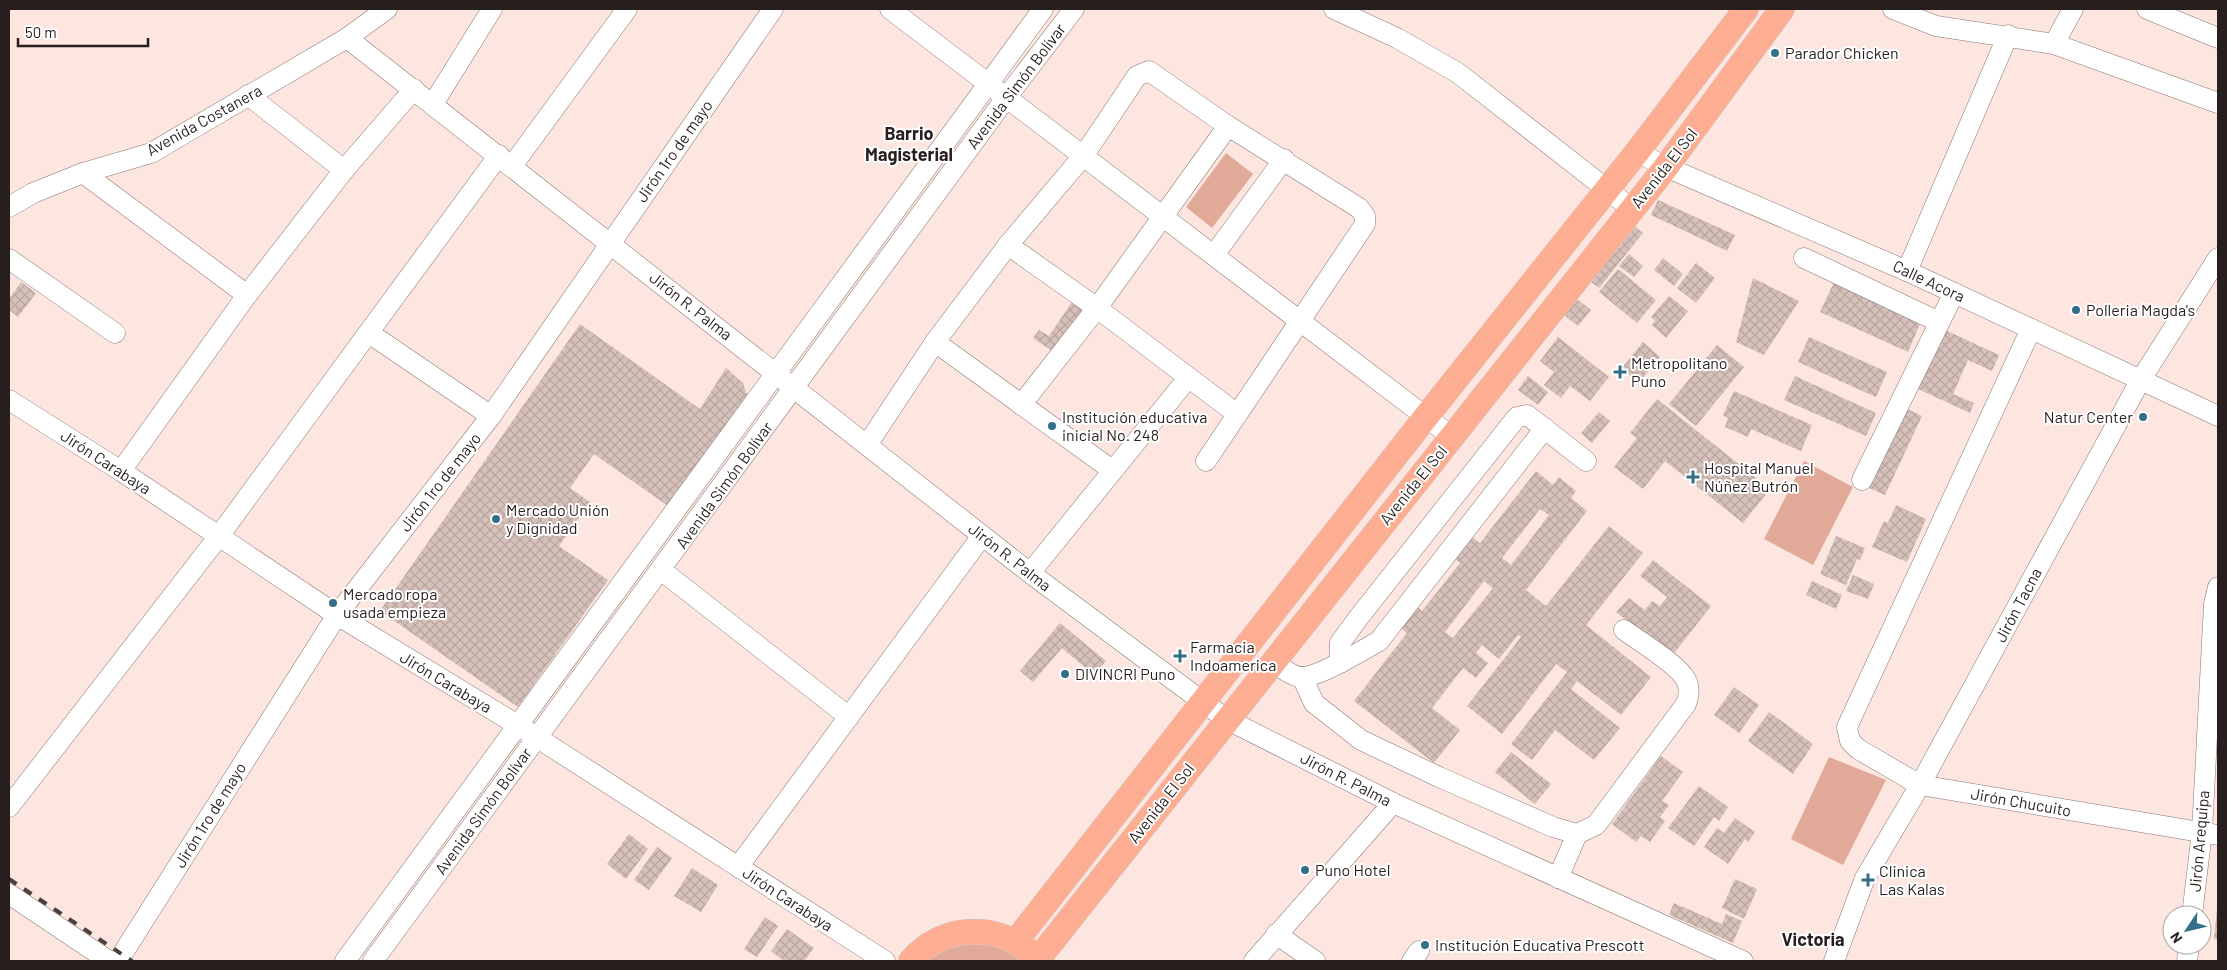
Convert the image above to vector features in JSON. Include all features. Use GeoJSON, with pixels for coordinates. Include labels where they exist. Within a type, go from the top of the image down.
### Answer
{"type":"FeatureCollection","features":[{"type":"Feature","properties":{"kind":"main road","name":"Avenida El Sol"},"geometry":{"type":"LineString","coordinates":[[1016,941],[1425,418],[1637,152],[1746,9]]}},
{"type":"Feature","properties":{"kind":"main road","name":"Avenida El Sol"},"geometry":{"type":"LineString","coordinates":[[1039,960],[1226,719],[1666,166],[1782,9]]}},
{"type":"Feature","properties":{"kind":"main road"},"geometry":{"type":"LineString","coordinates":[[911,961],[919,952],[940,938],[966,931],[992,932],[1016,941],[1039,960]]}},
{"type":"Feature","properties":{"kind":"street","name":"Avenida Costanera"},"geometry":{"type":"LineString","coordinates":[[9,207],[32,193],[83,173],[151,153],[347,38],[387,9]]}},
{"type":"Feature","properties":{"kind":"street"},"geometry":{"type":"LineString","coordinates":[[433,104],[492,9]]}},
{"type":"Feature","properties":{"kind":"street"},"geometry":{"type":"LineString","coordinates":[[9,807],[219,536],[369,332],[627,9]]}},
{"type":"Feature","properties":{"kind":"street","name":"Jirón 1ro de mayo"},"geometry":{"type":"LineString","coordinates":[[118,961],[337,615],[491,416],[773,9]]}},
{"type":"Feature","properties":{"kind":"street"},"geometry":{"type":"LineString","coordinates":[[890,9],[1162,214],[1300,323],[1451,436]]}},
{"type":"Feature","properties":{"kind":"street","name":"Avenida Simón Bolívar"},"geometry":{"type":"LineString","coordinates":[[345,961],[1043,9]]}},
{"type":"Feature","properties":{"kind":"street","name":"Avenida Simón Bolívar"},"geometry":{"type":"LineString","coordinates":[[373,961],[1006,98],[1074,9]]}},
{"type":"Feature","properties":{"kind":"street"},"geometry":{"type":"LineString","coordinates":[[1334,9],[1397,38],[1458,73],[1632,209]]}},
{"type":"Feature","properties":{"kind":"street"},"geometry":{"type":"LineString","coordinates":[[1893,9],[1936,26],[2008,35],[2054,44],[2218,103]]}},
{"type":"Feature","properties":{"kind":"street"},"geometry":{"type":"LineString","coordinates":[[2054,44],[2073,9]]}},
{"type":"Feature","properties":{"kind":"street"},"geometry":{"type":"LineString","coordinates":[[2147,9],[2218,38]]}},
{"type":"Feature","properties":{"kind":"street"},"geometry":{"type":"LineString","coordinates":[[1907,271],[2008,35]]}},
{"type":"Feature","properties":{"kind":"street","name":"Jirón R. Palma"},"geometry":{"type":"LineString","coordinates":[[347,38],[776,372],[982,536],[1226,719],[1393,803],[1743,961]]}},
{"type":"Feature","properties":{"kind":"street"},"geometry":{"type":"LineString","coordinates":[[867,445],[935,342],[1008,245],[1084,155],[1137,76],[1144,72],[1154,72],[1228,126],[1359,208],[1365,216],[1365,224],[1206,461]]}},
{"type":"Feature","properties":{"kind":"street"},"geometry":{"type":"LineString","coordinates":[[121,471],[247,295],[344,170],[414,89]]}},
{"type":"Feature","properties":{"kind":"street"},"geometry":{"type":"LineString","coordinates":[[248,95],[344,170]]}},
{"type":"Feature","properties":{"kind":"street"},"geometry":{"type":"LineString","coordinates":[[1021,405],[1097,308],[1162,214],[1228,126]]}},
{"type":"Feature","properties":{"kind":"street","name":"Calle Acora"},"geometry":{"type":"LineString","coordinates":[[1637,152],[1907,271],[2218,416]]}},
{"type":"Feature","properties":{"kind":"street"},"geometry":{"type":"LineString","coordinates":[[1214,255],[1284,160]]}},
{"type":"Feature","properties":{"kind":"street"},"geometry":{"type":"LineString","coordinates":[[83,173],[247,295]]}},
{"type":"Feature","properties":{"kind":"street"},"geometry":{"type":"LineString","coordinates":[[1008,245],[1097,308],[1237,414]]}},
{"type":"Feature","properties":{"kind":"street"},"geometry":{"type":"LineString","coordinates":[[1804,258],[1939,322]]}},
{"type":"Feature","properties":{"kind":"street","name":"Jirón Tacna"},"geometry":{"type":"LineString","coordinates":[[1834,961],[1865,878],[1920,785],[2140,381],[2218,258]]}},
{"type":"Feature","properties":{"kind":"street"},"geometry":{"type":"LineString","coordinates":[[9,259],[115,333]]}},
{"type":"Feature","properties":{"kind":"street"},"geometry":{"type":"LineString","coordinates":[[1862,480],[1954,293]]}},
{"type":"Feature","properties":{"kind":"street","name":"Jirón Chucuito"},"geometry":{"type":"LineString","coordinates":[[2031,329],[1847,727],[1850,741],[1858,749],[1920,785],[2210,834]]}},
{"type":"Feature","properties":{"kind":"street"},"geometry":{"type":"LineString","coordinates":[[369,332],[491,416]]}},
{"type":"Feature","properties":{"kind":"street"},"geometry":{"type":"LineString","coordinates":[[935,342],[1112,470]]}},
{"type":"Feature","properties":{"kind":"street"},"geometry":{"type":"LineString","coordinates":[[1030,573],[1188,378]]}},
{"type":"Feature","properties":{"kind":"street","name":"Jirón Carabaya"},"geometry":{"type":"LineString","coordinates":[[9,400],[121,471],[337,615],[519,726],[885,961]]}},
{"type":"Feature","properties":{"kind":"street"},"geometry":{"type":"LineString","coordinates":[[1340,663],[1340,643],[1513,420],[1522,414],[1527,415],[1586,461]]}},
{"type":"Feature","properties":{"kind":"street"},"geometry":{"type":"LineString","coordinates":[[1272,661],[1288,673],[1302,677],[1340,663],[1379,641],[1545,428]]}},
{"type":"Feature","properties":{"kind":"street"},"geometry":{"type":"LineString","coordinates":[[738,868],[982,536]]}},
{"type":"Feature","properties":{"kind":"street"},"geometry":{"type":"LineString","coordinates":[[661,570],[849,717]]}},
{"type":"Feature","properties":{"kind":"street","name":"Jirón Arequipa"},"geometry":{"type":"LineString","coordinates":[[2194,905],[2210,834],[2214,604],[2218,587]]}},
{"type":"Feature","properties":{"kind":"street"},"geometry":{"type":"LineString","coordinates":[[1558,878],[1577,834],[1596,825],[1686,704],[1689,696],[1687,681],[1678,670],[1624,630]]}},
{"type":"Feature","properties":{"kind":"street"},"geometry":{"type":"LineString","coordinates":[[1302,677],[1314,702],[1361,740],[1439,777],[1553,827],[1577,834]]}},
{"type":"Feature","properties":{"kind":"street"},"geometry":{"type":"LineString","coordinates":[[1254,961],[1393,803]]}},
{"type":"Feature","properties":{"kind":"street"},"geometry":{"type":"LineString","coordinates":[[9,894],[109,961]]}},
{"type":"Feature","properties":{"kind":"street"},"geometry":{"type":"LineString","coordinates":[[1276,934],[1315,961]]}},
{"type":"Feature","properties":{"kind":"shaded area"},"geometry":{"type":"Polygon","coordinates":[[[1226,153],[1253,174],[1212,228],[1186,207],[1226,153]]]}},
{"type":"Feature","properties":{"kind":"shaded area"},"geometry":{"type":"Polygon","coordinates":[[[1804,461],[1853,487],[1813,565],[1764,539],[1804,461]]]}},
{"type":"Feature","properties":{"kind":"shaded area"},"geometry":{"type":"Polygon","coordinates":[[[1829,757],[1886,780],[1843,865],[1791,839],[1829,757]]]}},
{"type":"Feature","properties":{"kind":"shaded area"},"geometry":{"type":"Polygon","coordinates":[[[983,940],[1029,961],[923,961],[941,948],[983,940]]]}},
{"type":"Feature","properties":{"kind":"building"},"geometry":{"type":"Polygon","coordinates":[[[1658,200],[1735,235],[1727,251],[1651,215],[1658,200]]]}},
{"type":"Feature","properties":{"kind":"building"},"geometry":{"type":"Polygon","coordinates":[[[1635,226],[1643,233],[1599,288],[1591,282],[1635,226]]]}},
{"type":"Feature","properties":{"kind":"building"},"geometry":{"type":"Polygon","coordinates":[[[1629,254],[1643,266],[1634,277],[1619,266],[1629,254]]]}},
{"type":"Feature","properties":{"kind":"building"},"geometry":{"type":"Polygon","coordinates":[[[1663,258],[1683,274],[1674,286],[1654,270],[1663,258]]]}},
{"type":"Feature","properties":{"kind":"building"},"geometry":{"type":"Polygon","coordinates":[[[1696,263],[1715,278],[1696,303],[1677,288],[1696,263]]]}},
{"type":"Feature","properties":{"kind":"building"},"geometry":{"type":"Polygon","coordinates":[[[1618,269],[1656,300],[1637,323],[1599,292],[1618,269]]]}},
{"type":"Feature","properties":{"kind":"building"},"geometry":{"type":"Polygon","coordinates":[[[1753,278],[1799,301],[1764,355],[1736,342],[1753,278]]]}},
{"type":"Feature","properties":{"kind":"building"},"geometry":{"type":"Polygon","coordinates":[[[1835,280],[1922,319],[1908,352],[1820,312],[1835,280]]]}},
{"type":"Feature","properties":{"kind":"building"},"geometry":{"type":"Polygon","coordinates":[[[21,282],[36,293],[18,317],[9,310],[9,299],[21,282]]]}},
{"type":"Feature","properties":{"kind":"building"},"geometry":{"type":"Polygon","coordinates":[[[1669,296],[1688,311],[1666,338],[1652,325],[1655,321],[1651,317],[1669,296]]]}},
{"type":"Feature","properties":{"kind":"building"},"geometry":{"type":"Polygon","coordinates":[[[1074,299],[1085,307],[1054,352],[1033,338],[1039,330],[1049,336],[1074,299]]]}},
{"type":"Feature","properties":{"kind":"building"},"geometry":{"type":"Polygon","coordinates":[[[1577,299],[1591,310],[1578,326],[1564,315],[1577,299]]]}},
{"type":"Feature","properties":{"kind":"building","name":"Mercado Unión y Dignidad"},"geometry":{"type":"Polygon","coordinates":[[[580,324],[700,409],[726,368],[743,383],[747,395],[668,506],[594,454],[570,488],[590,502],[559,546],[608,580],[518,707],[380,611],[580,324]]]}},
{"type":"Feature","properties":{"kind":"building"},"geometry":{"type":"Polygon","coordinates":[[[1943,329],[1999,355],[1992,371],[1968,360],[1953,394],[1974,403],[1970,413],[1916,388],[1943,329]]]}},
{"type":"Feature","properties":{"kind":"building"},"geometry":{"type":"Polygon","coordinates":[[[1558,337],[1609,377],[1590,401],[1570,386],[1561,398],[1544,385],[1554,372],[1540,361],[1558,337]]]}},
{"type":"Feature","properties":{"kind":"building"},"geometry":{"type":"Polygon","coordinates":[[[1809,337],[1887,372],[1876,397],[1798,362],[1809,337]]]}},
{"type":"Feature","properties":{"kind":"building"},"geometry":{"type":"Polygon","coordinates":[[[1643,342],[1660,357],[1638,383],[1622,368],[1643,342]]]}},
{"type":"Feature","properties":{"kind":"building"},"geometry":{"type":"Polygon","coordinates":[[[1717,345],[1744,367],[1696,426],[1669,404],[1717,345]]]}},
{"type":"Feature","properties":{"kind":"building"},"geometry":{"type":"Polygon","coordinates":[[[1528,376],[1548,392],[1538,405],[1518,390],[1528,376]]]}},
{"type":"Feature","properties":{"kind":"building"},"geometry":{"type":"Polygon","coordinates":[[[1795,376],[1876,413],[1866,436],[1784,400],[1795,376]]]}},
{"type":"Feature","properties":{"kind":"building"},"geometry":{"type":"Polygon","coordinates":[[[1734,391],[1812,425],[1801,451],[1751,429],[1748,437],[1725,427],[1728,418],[1723,415],[1734,391]]]}},
{"type":"Feature","properties":{"kind":"building"},"geometry":{"type":"Polygon","coordinates":[[[1657,399],[1770,489],[1743,523],[1665,461],[1643,489],[1614,467],[1637,438],[1630,433],[1657,399]]]}},
{"type":"Feature","properties":{"kind":"building"},"geometry":{"type":"Polygon","coordinates":[[[1905,408],[1922,416],[1885,495],[1867,487],[1905,408]]]}},
{"type":"Feature","properties":{"kind":"building"},"geometry":{"type":"Polygon","coordinates":[[[1599,412],[1610,421],[1592,443],[1581,433],[1599,412]]]}},
{"type":"Feature","properties":{"kind":"building"},"geometry":{"type":"Polygon","coordinates":[[[1536,471],[1553,485],[1559,477],[1576,491],[1571,498],[1587,511],[1526,590],[1546,606],[1609,526],[1643,553],[1586,625],[1651,677],[1621,715],[1577,681],[1571,689],[1620,728],[1594,760],[1555,730],[1532,760],[1511,744],[1567,672],[1556,664],[1502,734],[1467,706],[1521,637],[1518,635],[1499,659],[1482,645],[1476,653],[1488,663],[1476,678],[1463,668],[1432,708],[1460,730],[1434,763],[1354,701],[1407,633],[1399,627],[1416,606],[1422,611],[1460,563],[1454,558],[1471,536],[1480,543],[1536,471]],[[1540,509],[1502,558],[1511,565],[1549,515],[1540,509]],[[1484,581],[1445,632],[1453,638],[1493,588],[1484,581]]]}},
{"type":"Feature","properties":{"kind":"building"},"geometry":{"type":"Polygon","coordinates":[[[1896,505],[1926,519],[1907,562],[1872,547],[1884,521],[1888,523],[1896,505]]]}},
{"type":"Feature","properties":{"kind":"building"},"geometry":{"type":"Polygon","coordinates":[[[1836,536],[1865,548],[1860,560],[1857,559],[1846,585],[1820,574],[1836,536]]]}},
{"type":"Feature","properties":{"kind":"building"},"geometry":{"type":"Polygon","coordinates":[[[1653,560],[1711,606],[1672,656],[1616,612],[1629,598],[1645,610],[1652,601],[1660,606],[1667,597],[1640,576],[1653,560]]]}},
{"type":"Feature","properties":{"kind":"building"},"geometry":{"type":"Polygon","coordinates":[[[1853,575],[1874,584],[1868,599],[1846,591],[1853,575]]]}},
{"type":"Feature","properties":{"kind":"building"},"geometry":{"type":"Polygon","coordinates":[[[1812,581],[1842,595],[1836,609],[1806,595],[1812,581]]]}},
{"type":"Feature","properties":{"kind":"building"},"geometry":{"type":"Polygon","coordinates":[[[1060,623],[1106,661],[1094,675],[1062,648],[1033,682],[1020,671],[1060,623]]]}},
{"type":"Feature","properties":{"kind":"building"},"geometry":{"type":"Polygon","coordinates":[[[1734,687],[1759,705],[1739,733],[1714,715],[1734,687]]]}},
{"type":"Feature","properties":{"kind":"building"},"geometry":{"type":"Polygon","coordinates":[[[1769,712],[1813,744],[1793,774],[1748,741],[1769,712]]]}},
{"type":"Feature","properties":{"kind":"building"},"geometry":{"type":"Polygon","coordinates":[[[1511,752],[1551,784],[1535,804],[1495,772],[1511,752]]]}},
{"type":"Feature","properties":{"kind":"building"},"geometry":{"type":"Polygon","coordinates":[[[1661,756],[1683,772],[1662,801],[1669,805],[1660,817],[1665,821],[1650,842],[1641,836],[1636,842],[1612,824],[1661,756]]]}},
{"type":"Feature","properties":{"kind":"building"},"geometry":{"type":"Polygon","coordinates":[[[1699,786],[1728,807],[1719,821],[1714,817],[1694,846],[1668,828],[1699,786]]]}},
{"type":"Feature","properties":{"kind":"building"},"geometry":{"type":"Polygon","coordinates":[[[1735,818],[1755,832],[1748,842],[1745,839],[1728,864],[1704,847],[1717,828],[1724,833],[1735,818]]]}},
{"type":"Feature","properties":{"kind":"building"},"geometry":{"type":"Polygon","coordinates":[[[629,834],[648,849],[626,879],[607,864],[629,834]]]}},
{"type":"Feature","properties":{"kind":"building"},"geometry":{"type":"Polygon","coordinates":[[[657,847],[672,858],[649,890],[634,880],[657,847]]]}},
{"type":"Feature","properties":{"kind":"building"},"geometry":{"type":"Polygon","coordinates":[[[692,868],[718,885],[701,912],[674,896],[692,868]]]}},
{"type":"Feature","properties":{"kind":"building"},"geometry":{"type":"Polygon","coordinates":[[[1735,879],[1757,889],[1744,919],[1722,908],[1735,879]]]}},
{"type":"Feature","properties":{"kind":"building"},"geometry":{"type":"Polygon","coordinates":[[[1674,903],[1722,924],[1726,914],[1742,921],[1733,943],[1669,915],[1674,903]]]}},
{"type":"Feature","properties":{"kind":"building"},"geometry":{"type":"Polygon","coordinates":[[[2218,909],[2218,940],[2214,939],[2218,909]]]}},
{"type":"Feature","properties":{"kind":"building"},"geometry":{"type":"Polygon","coordinates":[[[765,917],[778,926],[757,957],[744,949],[765,917]]]}},
{"type":"Feature","properties":{"kind":"building"},"geometry":{"type":"Polygon","coordinates":[[[787,929],[814,948],[804,961],[784,961],[771,951],[787,929]]]}},
{"type":"Feature","properties":{"kind":"railway"},"geometry":{"type":"LineString","coordinates":[[9,879],[132,961]]}},
{"type":"Feature","properties":{"kind":"place","name":"Parador Chicken"},"geometry":{"type":"Point","coordinates":[1775,53]}},
{"type":"Feature","properties":{"kind":"place","name":"Polleria Magda's"},"geometry":{"type":"Point","coordinates":[2076,310]}},
{"type":"Feature","properties":{"kind":"place","name":"Metropolitano Puno"},"geometry":{"type":"Point","coordinates":[1620,372]}},
{"type":"Feature","properties":{"kind":"place","name":"Natur Center"},"geometry":{"type":"Point","coordinates":[2143,417]}},
{"type":"Feature","properties":{"kind":"place","name":"Institución educativa inicial No. 248"},"geometry":{"type":"Point","coordinates":[1052,426]}},
{"type":"Feature","properties":{"kind":"place","name":"Hospital Manuel Núñez Butrón"},"geometry":{"type":"Point","coordinates":[1693,477]}},
{"type":"Feature","properties":{"kind":"place","name":"Mercado Unión y Dignidad"},"geometry":{"type":"Point","coordinates":[496,519]}},
{"type":"Feature","properties":{"kind":"place","name":"Mercado ropa usada empieza"},"geometry":{"type":"Point","coordinates":[333,603]}},
{"type":"Feature","properties":{"kind":"place","name":"Farmacia Indoamerica"},"geometry":{"type":"Point","coordinates":[1180,656]}},
{"type":"Feature","properties":{"kind":"place","name":"DIVINCRI Puno"},"geometry":{"type":"Point","coordinates":[1065,674]}},
{"type":"Feature","properties":{"kind":"place","name":"Puno Hotel"},"geometry":{"type":"Point","coordinates":[1305,870]}},
{"type":"Feature","properties":{"kind":"place","name":"Clinica Las Kalas"},"geometry":{"type":"Point","coordinates":[1868,880]}},
{"type":"Feature","properties":{"kind":"place","name":"Institución Educativa Prescott"},"geometry":{"type":"Point","coordinates":[1425,945]}},
{"type":"Feature","properties":{"kind":"district","name":"Barrio Magisterial"},"geometry":{"type":"Point","coordinates":[909,144]}},
{"type":"Feature","properties":{"kind":"district","name":"Victoria"},"geometry":{"type":"Point","coordinates":[1813,940]}}]}
